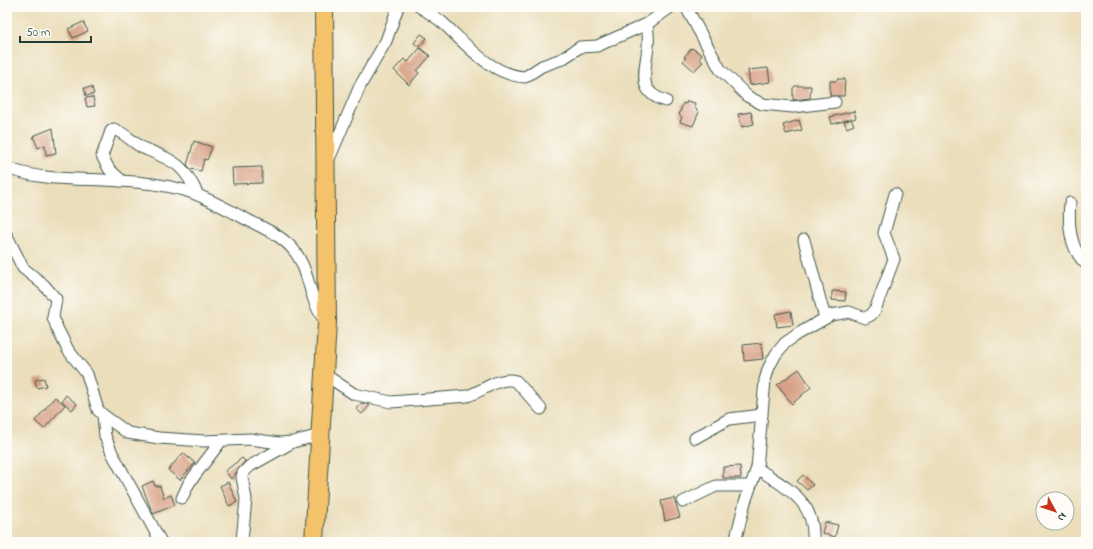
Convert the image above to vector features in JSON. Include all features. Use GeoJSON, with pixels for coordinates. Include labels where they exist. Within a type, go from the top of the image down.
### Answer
{"type":"FeatureCollection","features":[{"type":"Feature","properties":{"kind":"highway"},"geometry":{"type":"LineString","coordinates":[[314,542],[327,323],[324,7]]}},
{"type":"Feature","properties":{"kind":"street"},"geometry":{"type":"LineString","coordinates":[[326,165],[360,86],[386,41],[398,7]]}},
{"type":"Feature","properties":{"kind":"street"},"geometry":{"type":"LineString","coordinates":[[420,7],[442,22],[482,59],[502,71],[520,77],[529,76],[542,66],[562,59],[580,46],[597,46],[647,24],[671,7]]}},
{"type":"Feature","properties":{"kind":"street"},"geometry":{"type":"LineString","coordinates":[[686,7],[714,61],[747,96],[762,104],[793,106],[835,102]]}},
{"type":"Feature","properties":{"kind":"street"},"geometry":{"type":"LineString","coordinates":[[647,24],[648,46],[644,80],[647,90],[652,95],[666,101]]}},
{"type":"Feature","properties":{"kind":"street"},"geometry":{"type":"LineString","coordinates":[[122,181],[109,169],[102,156],[111,131],[114,129],[142,148],[159,153],[176,163],[191,179],[198,195]]}},
{"type":"Feature","properties":{"kind":"street"},"geometry":{"type":"LineString","coordinates":[[7,168],[35,176],[122,181],[183,190],[198,195],[281,238],[292,248],[310,282],[314,305],[327,323]]}},
{"type":"Feature","properties":{"kind":"street"},"geometry":{"type":"LineString","coordinates":[[736,542],[750,486],[757,468],[765,380],[769,367],[776,354],[785,343],[830,315],[849,312],[865,318],[871,315],[875,310],[894,259],[884,233],[895,194]]}},
{"type":"Feature","properties":{"kind":"street"},"geometry":{"type":"LineString","coordinates":[[1070,203],[1068,219],[1070,230],[1078,255],[1086,264]]}},
{"type":"Feature","properties":{"kind":"street"},"geometry":{"type":"LineString","coordinates":[[7,236],[23,268],[44,285],[56,299],[53,317],[68,350],[87,374],[95,402],[103,415],[123,430],[135,435],[159,438],[221,441],[250,439],[279,443],[293,442],[320,435]]}},
{"type":"Feature","properties":{"kind":"street"},"geometry":{"type":"LineString","coordinates":[[804,240],[825,318]]}},
{"type":"Feature","properties":{"kind":"street"},"geometry":{"type":"LineString","coordinates":[[324,374],[354,394],[391,402],[467,396],[477,393],[499,380],[510,379],[516,381],[542,410]]}},
{"type":"Feature","properties":{"kind":"street"},"geometry":{"type":"LineString","coordinates":[[103,415],[105,436],[112,453],[161,542]]}},
{"type":"Feature","properties":{"kind":"street"},"geometry":{"type":"LineString","coordinates":[[695,438],[729,418],[762,415]]}},
{"type":"Feature","properties":{"kind":"street"},"geometry":{"type":"LineString","coordinates":[[182,498],[189,483],[221,441]]}},
{"type":"Feature","properties":{"kind":"street"},"geometry":{"type":"LineString","coordinates":[[242,542],[246,500],[242,477],[243,473],[250,466],[293,442]]}},
{"type":"Feature","properties":{"kind":"street"},"geometry":{"type":"LineString","coordinates":[[757,468],[803,502],[814,522],[813,542]]}},
{"type":"Feature","properties":{"kind":"street"},"geometry":{"type":"LineString","coordinates":[[683,502],[716,486],[750,486]]}},
{"type":"Feature","properties":{"kind":"building"},"geometry":{"type":"Polygon","coordinates":[[[83,22],[88,31],[73,38],[68,29],[83,22]]]}},
{"type":"Feature","properties":{"kind":"building"},"geometry":{"type":"Polygon","coordinates":[[[421,34],[427,38],[419,47],[414,43],[421,34]]]}},
{"type":"Feature","properties":{"kind":"building"},"geometry":{"type":"Polygon","coordinates":[[[420,48],[430,56],[417,71],[419,73],[409,85],[394,70],[404,59],[408,62],[420,48]]]}},
{"type":"Feature","properties":{"kind":"building"},"geometry":{"type":"Polygon","coordinates":[[[692,48],[702,55],[699,59],[703,62],[694,71],[683,61],[686,58],[684,57],[692,48]]]}},
{"type":"Feature","properties":{"kind":"building"},"geometry":{"type":"Polygon","coordinates":[[[768,68],[770,82],[750,85],[748,70],[768,68]]]}},
{"type":"Feature","properties":{"kind":"building"},"geometry":{"type":"Polygon","coordinates":[[[837,79],[845,79],[844,96],[830,96],[830,81],[837,81],[837,79]]]}},
{"type":"Feature","properties":{"kind":"building"},"geometry":{"type":"Polygon","coordinates":[[[795,86],[811,86],[810,98],[793,100],[793,88],[795,86]]]}},
{"type":"Feature","properties":{"kind":"building"},"geometry":{"type":"Polygon","coordinates":[[[92,87],[94,94],[86,96],[84,88],[92,87]]]}},
{"type":"Feature","properties":{"kind":"building"},"geometry":{"type":"Polygon","coordinates":[[[93,97],[95,106],[87,107],[85,98],[93,97]]]}},
{"type":"Feature","properties":{"kind":"building"},"geometry":{"type":"Polygon","coordinates":[[[687,101],[695,103],[694,107],[699,112],[693,126],[680,122],[682,117],[679,115],[683,103],[686,104],[687,101]]]}},
{"type":"Feature","properties":{"kind":"building"},"geometry":{"type":"Polygon","coordinates":[[[854,111],[856,118],[832,124],[830,117],[854,111]]]}},
{"type":"Feature","properties":{"kind":"building"},"geometry":{"type":"Polygon","coordinates":[[[751,112],[754,124],[742,127],[738,114],[751,112]]]}},
{"type":"Feature","properties":{"kind":"building"},"geometry":{"type":"Polygon","coordinates":[[[851,119],[854,125],[847,128],[844,121],[851,119]]]}},
{"type":"Feature","properties":{"kind":"building"},"geometry":{"type":"Polygon","coordinates":[[[799,120],[802,130],[786,134],[783,125],[799,120]]]}},
{"type":"Feature","properties":{"kind":"building"},"geometry":{"type":"Polygon","coordinates":[[[53,128],[56,153],[46,155],[45,145],[38,148],[33,136],[53,128]]]}},
{"type":"Feature","properties":{"kind":"building"},"geometry":{"type":"Polygon","coordinates":[[[194,141],[212,147],[207,160],[204,159],[201,171],[191,169],[187,165],[194,141]]]}},
{"type":"Feature","properties":{"kind":"building"},"geometry":{"type":"Polygon","coordinates":[[[262,167],[262,183],[233,184],[232,168],[262,167]]]}},
{"type":"Feature","properties":{"kind":"building"},"geometry":{"type":"Polygon","coordinates":[[[832,291],[846,292],[845,301],[832,300],[832,291]]]}},
{"type":"Feature","properties":{"kind":"building"},"geometry":{"type":"Polygon","coordinates":[[[791,311],[793,325],[777,327],[775,314],[791,311]]]}},
{"type":"Feature","properties":{"kind":"building"},"geometry":{"type":"Polygon","coordinates":[[[761,343],[763,359],[744,361],[743,345],[761,343]]]}},
{"type":"Feature","properties":{"kind":"building"},"geometry":{"type":"Polygon","coordinates":[[[799,369],[811,387],[792,404],[777,385],[799,369]]]}},
{"type":"Feature","properties":{"kind":"building"},"geometry":{"type":"Polygon","coordinates":[[[44,378],[46,386],[37,388],[35,380],[44,378]]]}},
{"type":"Feature","properties":{"kind":"building"},"geometry":{"type":"Polygon","coordinates":[[[66,395],[77,404],[72,410],[62,401],[66,395]]]}},
{"type":"Feature","properties":{"kind":"building"},"geometry":{"type":"Polygon","coordinates":[[[55,397],[65,405],[44,429],[35,421],[55,397]]]}},
{"type":"Feature","properties":{"kind":"building"},"geometry":{"type":"Polygon","coordinates":[[[361,403],[370,405],[362,414],[356,409],[361,403]]]}},
{"type":"Feature","properties":{"kind":"building"},"geometry":{"type":"Polygon","coordinates":[[[183,453],[195,463],[180,480],[168,470],[183,453]]]}},
{"type":"Feature","properties":{"kind":"building"},"geometry":{"type":"Polygon","coordinates":[[[242,458],[245,461],[231,479],[225,471],[242,458]]]}},
{"type":"Feature","properties":{"kind":"building"},"geometry":{"type":"Polygon","coordinates":[[[740,466],[741,478],[723,478],[723,467],[740,466]]]}},
{"type":"Feature","properties":{"kind":"building"},"geometry":{"type":"Polygon","coordinates":[[[803,475],[813,485],[807,490],[797,481],[803,475]]]}},
{"type":"Feature","properties":{"kind":"building"},"geometry":{"type":"Polygon","coordinates":[[[153,481],[155,486],[160,486],[164,498],[171,495],[175,505],[153,514],[142,486],[153,481]]]}},
{"type":"Feature","properties":{"kind":"building"},"geometry":{"type":"Polygon","coordinates":[[[228,482],[237,502],[229,506],[220,486],[228,482]]]}},
{"type":"Feature","properties":{"kind":"building"},"geometry":{"type":"Polygon","coordinates":[[[674,498],[680,517],[665,521],[661,501],[674,498]]]}},
{"type":"Feature","properties":{"kind":"building"},"geometry":{"type":"Polygon","coordinates":[[[825,522],[838,525],[835,537],[822,533],[825,522]]]}}]}
